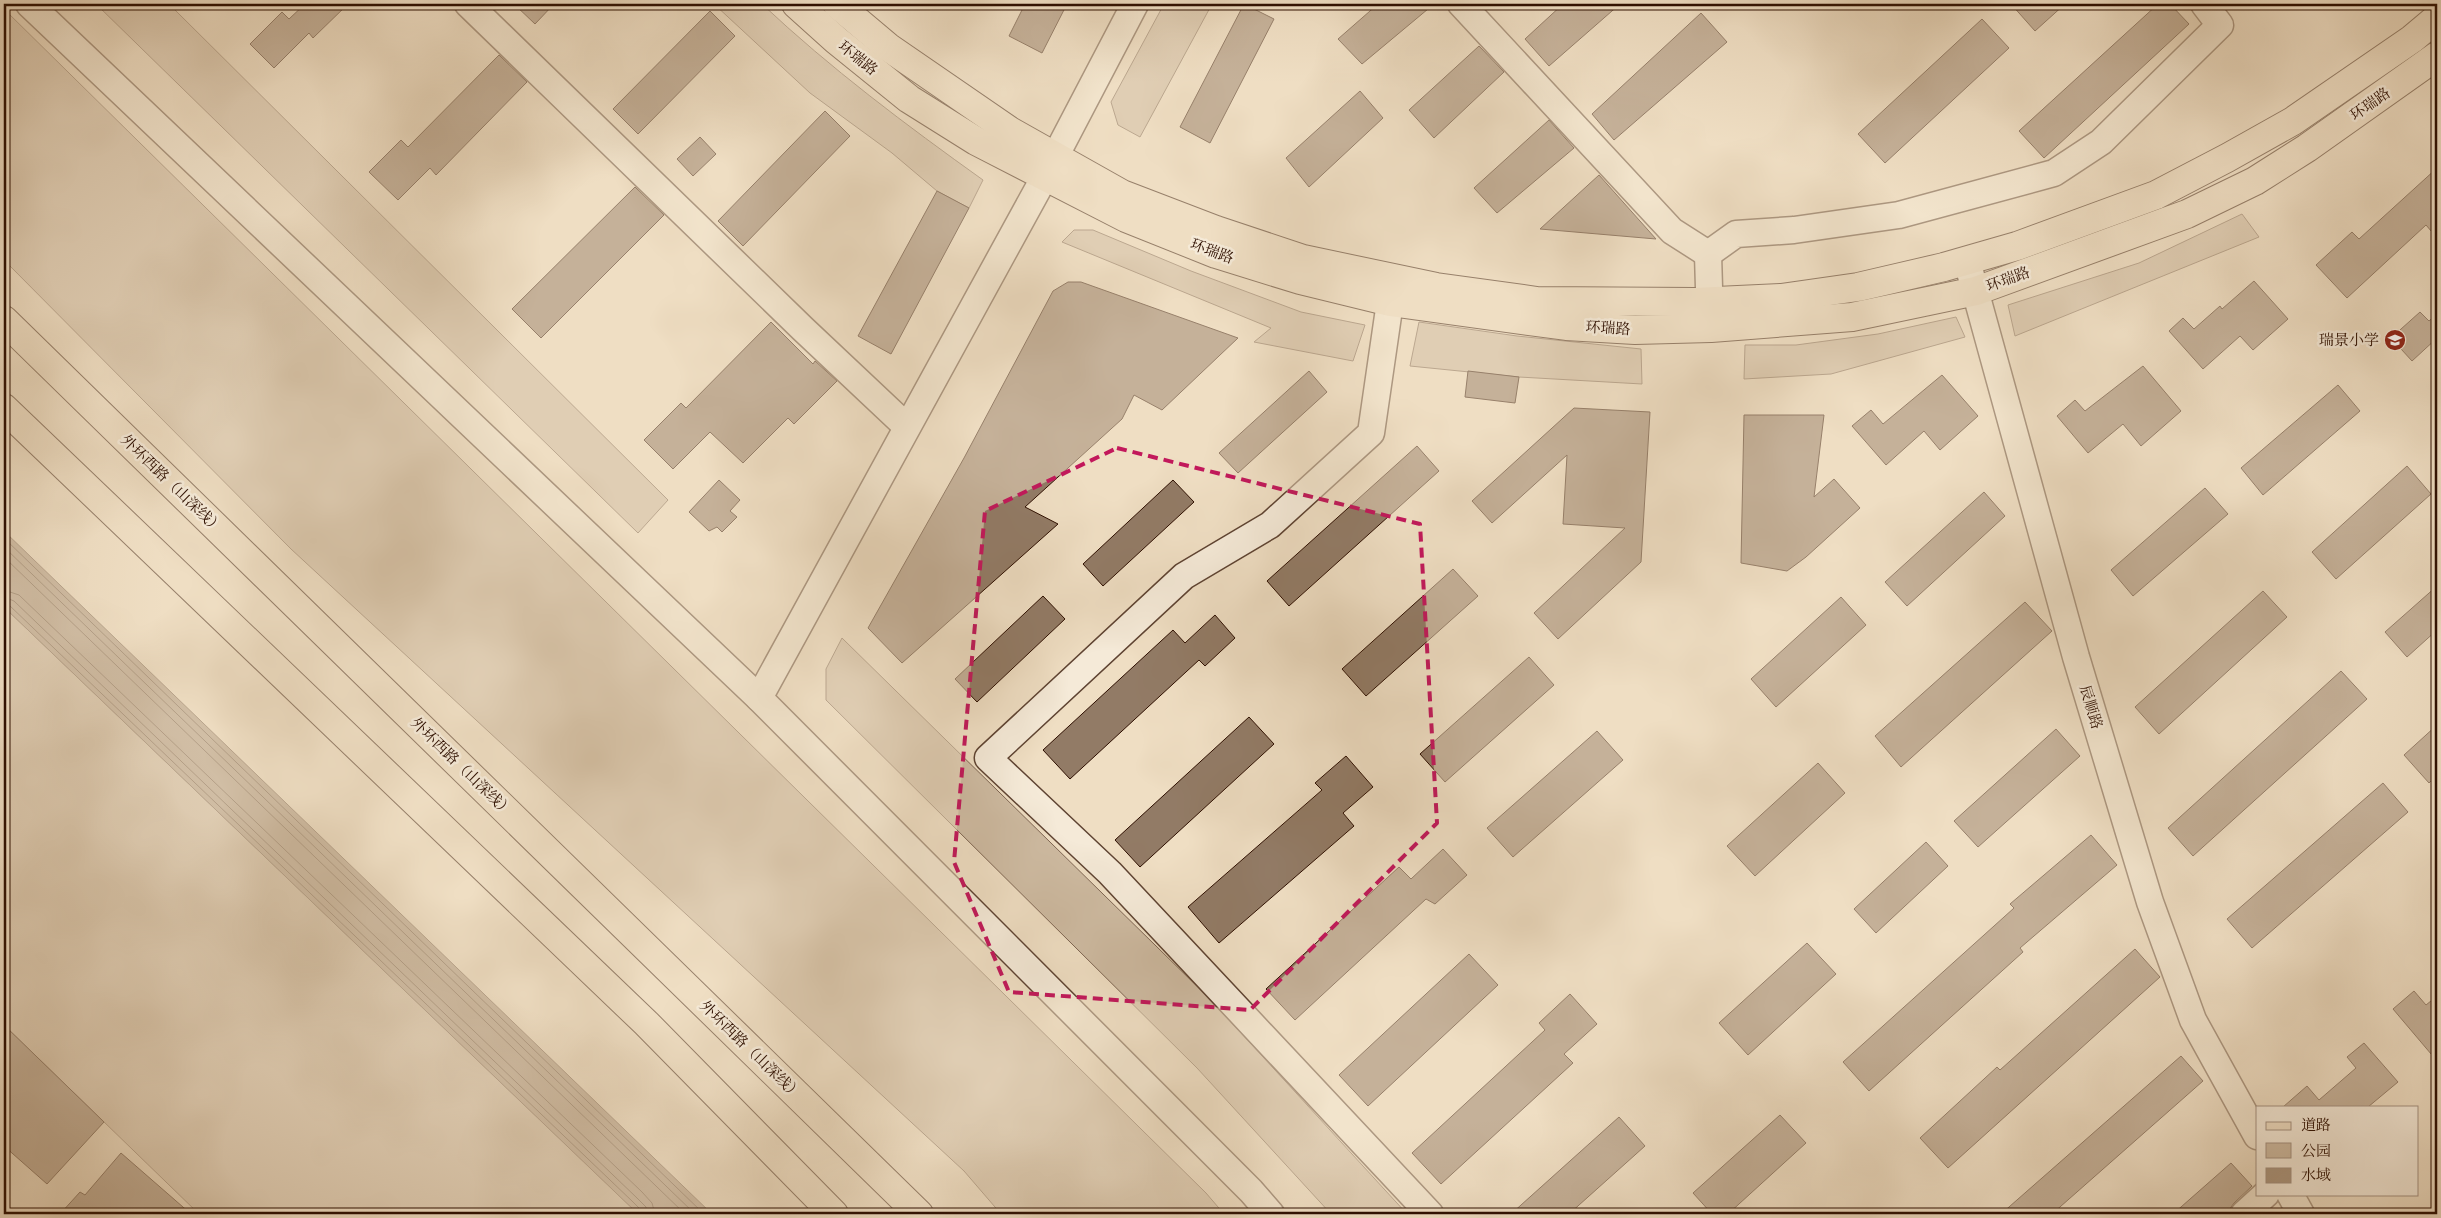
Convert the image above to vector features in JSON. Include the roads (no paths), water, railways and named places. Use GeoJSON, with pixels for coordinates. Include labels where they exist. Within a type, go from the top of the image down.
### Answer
{"type":"FeatureCollection","features":[{"type":"Feature","properties":{"kind":"main road","name":"环瑞路"},"geometry":{"type":"LineString","coordinates":[[796,4],[836,40],[909,99],[976,141],[1216,230],[1304,259],[1436,287],[1537,301],[1710,315],[1852,317],[1976,291],[2187,214],[2255,181],[2307,148],[2437,56]]}},
{"type":"Feature","properties":{"kind":"main road","name":"环瑞路"},"geometry":{"type":"LineString","coordinates":[[836,4],[888,46],[1010,131],[1049,167],[1126,218],[1216,254],[1300,280],[1390,302],[1566,326],[1635,330],[1781,298],[1858,287],[1967,261],[2017,246],[2156,195],[2293,121],[2412,39],[2436,19]]}},
{"type":"Feature","properties":{"kind":"main road","name":"外环西路（山深线）"},"geometry":{"type":"LineString","coordinates":[[4,320],[919,1214]]}},
{"type":"Feature","properties":{"kind":"main road"},"geometry":{"type":"LineString","coordinates":[[4,408],[646,1023],[834,1214]]}},
{"type":"Feature","properties":{"kind":"street"},"geometry":{"type":"LineString","coordinates":[[29,4],[759,698],[1237,1177],[1271,1214]]}},
{"type":"Feature","properties":{"kind":"street"},"geometry":{"type":"LineString","coordinates":[[468,4],[803,329],[906,426]]}},
{"type":"Feature","properties":{"kind":"street"},"geometry":{"type":"LineString","coordinates":[[759,698],[1049,167],[1135,4]]}},
{"type":"Feature","properties":{"kind":"street"},"geometry":{"type":"LineString","coordinates":[[1461,4],[1672,231],[1708,254]]}},
{"type":"Feature","properties":{"kind":"street"},"geometry":{"type":"LineString","coordinates":[[1708,254],[1736,234],[1794,230],[1899,215],[2054,173],[2101,142],[2220,25],[2204,4]]}},
{"type":"Feature","properties":{"kind":"street"},"geometry":{"type":"LineString","coordinates":[[1708,254],[1710,315]]}},
{"type":"Feature","properties":{"kind":"street","name":"辰顺路"},"geometry":{"type":"LineString","coordinates":[[1967,261],[2076,657],[2150,902],[2193,1020],[2256,1134]]}},
{"type":"Feature","properties":{"kind":"street"},"geometry":{"type":"LineString","coordinates":[[1390,302],[1371,433],[1270,525],[1184,576],[988,758],[1110,873],[1430,1214]]}},
{"type":"Feature","properties":{"kind":"street"},"geometry":{"type":"LineString","coordinates":[[2244,1214],[2264,1196]]}},
{"type":"Feature","properties":{"kind":"street"},"geometry":{"type":"LineString","coordinates":[[2291,1196],[2301,1214]]}},
{"type":"Feature","properties":{"kind":"water"},"geometry":{"type":"Polygon","coordinates":[[[4,531],[712,1214],[638,1214],[4,607],[4,531]]]}},
{"type":"Feature","properties":{"kind":"place","name":"瑞景小学"},"geometry":{"type":"Point","coordinates":[2395,340]}}]}
